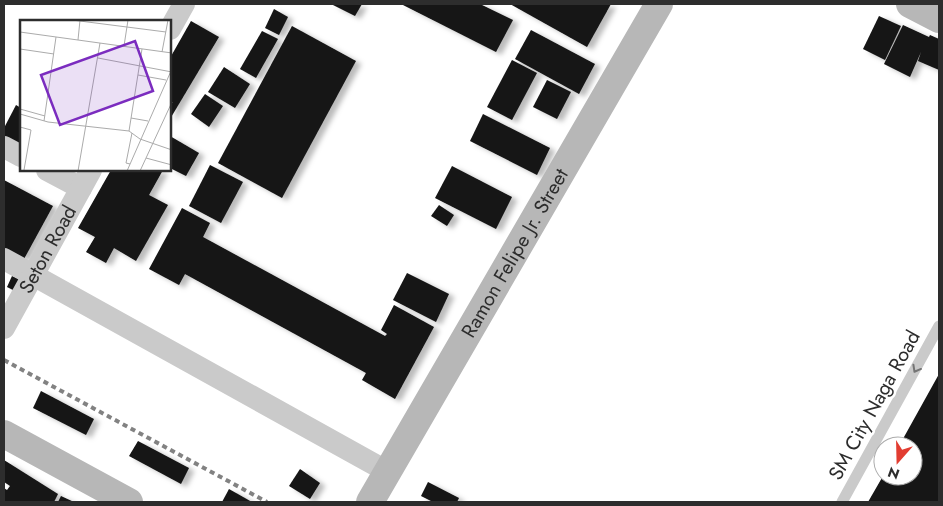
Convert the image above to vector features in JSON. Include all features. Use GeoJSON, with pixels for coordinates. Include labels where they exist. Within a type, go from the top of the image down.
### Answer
{"type":"FeatureCollection","features":[{"type":"Feature","properties":{"kind":"street"},"geometry":{"type":"LineString","coordinates":[[171,27],[184,4]]}},
{"type":"Feature","properties":{"kind":"street","name":"Ramon Felipe Jr. Street"},"geometry":{"type":"LineString","coordinates":[[370,502],[659,4]]}},
{"type":"Feature","properties":{"kind":"street"},"geometry":{"type":"LineString","coordinates":[[910,4],[939,19]]}},
{"type":"Feature","properties":{"kind":"street"},"geometry":{"type":"LineString","coordinates":[[4,147],[20,155]]}},
{"type":"Feature","properties":{"kind":"street"},"geometry":{"type":"LineString","coordinates":[[50,171],[86,179]]}},
{"type":"Feature","properties":{"kind":"street","name":"Seton Road"},"geometry":{"type":"LineString","coordinates":[[4,328],[32,274],[86,179]]}},
{"type":"Feature","properties":{"kind":"street"},"geometry":{"type":"LineString","coordinates":[[4,259],[388,472]]}},
{"type":"Feature","properties":{"kind":"street"},"geometry":{"type":"LineString","coordinates":[[4,434],[115,499]]}},
{"type":"Feature","properties":{"kind":"lane","name":"SM City Naga Road"},"geometry":{"type":"LineString","coordinates":[[842,502],[939,326]]}},
{"type":"Feature","properties":{"kind":"building"},"geometry":{"type":"Polygon","coordinates":[[[331,4],[362,4],[355,16],[331,4]]]}},
{"type":"Feature","properties":{"kind":"building"},"geometry":{"type":"Polygon","coordinates":[[[401,4],[480,4],[513,20],[496,52],[401,4]]]}},
{"type":"Feature","properties":{"kind":"building"},"geometry":{"type":"Polygon","coordinates":[[[510,4],[611,4],[587,47],[510,4]]]}},
{"type":"Feature","properties":{"kind":"building"},"geometry":{"type":"Polygon","coordinates":[[[274,9],[288,17],[279,35],[265,28],[274,9]]]}},
{"type":"Feature","properties":{"kind":"building"},"geometry":{"type":"Polygon","coordinates":[[[879,16],[901,26],[885,60],[863,49],[879,16]]]}},
{"type":"Feature","properties":{"kind":"building"},"geometry":{"type":"Polygon","coordinates":[[[191,21],[219,37],[171,117],[171,56],[191,21]]]}},
{"type":"Feature","properties":{"kind":"building"},"geometry":{"type":"Polygon","coordinates":[[[903,25],[929,37],[930,35],[939,39],[939,70],[918,61],[921,52],[910,77],[884,64],[903,25]]]}},
{"type":"Feature","properties":{"kind":"building"},"geometry":{"type":"Polygon","coordinates":[[[292,26],[356,61],[282,198],[218,163],[292,26]]]}},
{"type":"Feature","properties":{"kind":"building"},"geometry":{"type":"Polygon","coordinates":[[[531,30],[595,64],[579,94],[515,59],[531,30]]]}},
{"type":"Feature","properties":{"kind":"building"},"geometry":{"type":"Polygon","coordinates":[[[262,31],[278,39],[256,78],[240,69],[262,31]]]}},
{"type":"Feature","properties":{"kind":"building"},"geometry":{"type":"Polygon","coordinates":[[[512,60],[537,73],[512,120],[487,107],[512,60]]]}},
{"type":"Feature","properties":{"kind":"building"},"geometry":{"type":"Polygon","coordinates":[[[224,67],[250,84],[235,108],[208,92],[224,67]]]}},
{"type":"Feature","properties":{"kind":"building"},"geometry":{"type":"Polygon","coordinates":[[[547,80],[571,92],[557,119],[533,107],[547,80]]]}},
{"type":"Feature","properties":{"kind":"building"},"geometry":{"type":"Polygon","coordinates":[[[205,94],[223,106],[209,127],[191,114],[205,94]]]}},
{"type":"Feature","properties":{"kind":"building"},"geometry":{"type":"Polygon","coordinates":[[[16,105],[20,107],[20,145],[4,136],[4,128],[16,105]]]}},
{"type":"Feature","properties":{"kind":"building"},"geometry":{"type":"Polygon","coordinates":[[[483,114],[550,148],[537,175],[470,141],[483,114]]]}},
{"type":"Feature","properties":{"kind":"building"},"geometry":{"type":"Polygon","coordinates":[[[171,137],[199,153],[186,176],[171,168],[171,137]]]}},
{"type":"Feature","properties":{"kind":"building"},"geometry":{"type":"Polygon","coordinates":[[[210,165],[243,182],[221,223],[189,206],[210,165]]]}},
{"type":"Feature","properties":{"kind":"building"},"geometry":{"type":"Polygon","coordinates":[[[452,166],[512,197],[496,229],[435,198],[452,166]]]}},
{"type":"Feature","properties":{"kind":"building"},"geometry":{"type":"Polygon","coordinates":[[[110,171],[162,171],[149,195],[168,205],[136,261],[114,248],[106,263],[86,252],[95,237],[78,228],[110,171]]]}},
{"type":"Feature","properties":{"kind":"building"},"geometry":{"type":"Polygon","coordinates":[[[4,180],[53,206],[24,259],[4,248],[4,180]]]}},
{"type":"Feature","properties":{"kind":"building"},"geometry":{"type":"Polygon","coordinates":[[[439,205],[454,215],[447,226],[431,216],[439,205]]]}},
{"type":"Feature","properties":{"kind":"building"},"geometry":{"type":"Polygon","coordinates":[[[182,208],[210,223],[203,237],[385,336],[387,334],[381,330],[394,305],[434,327],[395,399],[362,380],[366,373],[185,274],[179,285],[149,269],[182,208]]]}},
{"type":"Feature","properties":{"kind":"building"},"geometry":{"type":"Polygon","coordinates":[[[407,273],[449,294],[436,322],[393,300],[407,273]]]}},
{"type":"Feature","properties":{"kind":"building"},"geometry":{"type":"Polygon","coordinates":[[[12,276],[21,280],[15,291],[7,287],[12,276]]]}},
{"type":"Feature","properties":{"kind":"building"},"geometry":{"type":"Polygon","coordinates":[[[939,374],[939,502],[868,502],[877,486],[923,486],[923,436],[905,436],[939,374]]]}},
{"type":"Feature","properties":{"kind":"building"},"geometry":{"type":"Polygon","coordinates":[[[41,391],[94,419],[86,435],[33,408],[41,391]]]}},
{"type":"Feature","properties":{"kind":"building"},"geometry":{"type":"Polygon","coordinates":[[[138,441],[189,468],[181,484],[129,456],[138,441]]]}},
{"type":"Feature","properties":{"kind":"building"},"geometry":{"type":"Polygon","coordinates":[[[4,460],[58,494],[54,502],[4,502],[4,488],[7,490],[10,486],[4,482],[4,460]]]}},
{"type":"Feature","properties":{"kind":"building"},"geometry":{"type":"Polygon","coordinates":[[[300,469],[320,483],[310,499],[289,486],[300,469]]]}},
{"type":"Feature","properties":{"kind":"building"},"geometry":{"type":"Polygon","coordinates":[[[428,482],[459,498],[457,502],[433,502],[421,496],[428,482]]]}},
{"type":"Feature","properties":{"kind":"building"},"geometry":{"type":"Polygon","coordinates":[[[229,489],[252,502],[222,502],[229,489]]]}},
{"type":"Feature","properties":{"kind":"building"},"geometry":{"type":"Polygon","coordinates":[[[61,496],[74,502],[58,502],[61,496]]]}},
{"type":"Feature","properties":{"kind":"railway"},"geometry":{"type":"LineString","coordinates":[[4,360],[267,502]]}}]}
